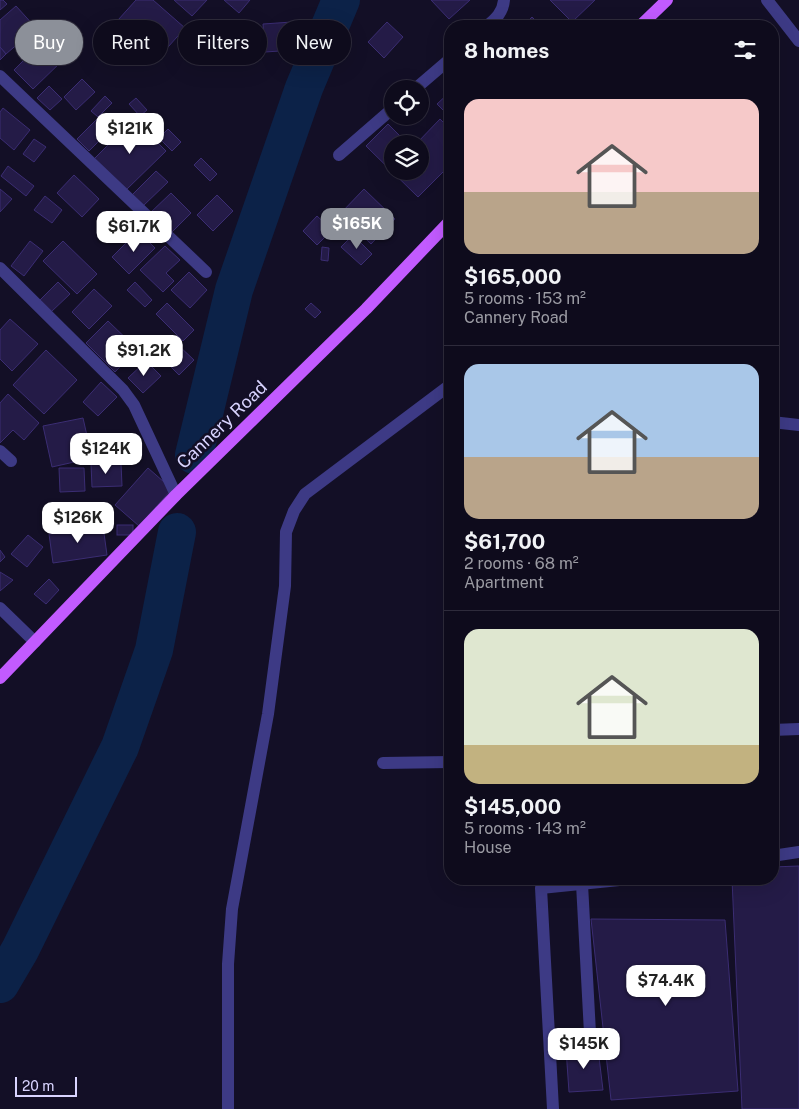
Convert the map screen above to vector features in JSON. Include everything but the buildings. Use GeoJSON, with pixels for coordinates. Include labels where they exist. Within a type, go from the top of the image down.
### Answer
{"type":"FeatureCollection","features":[{"type":"Feature","properties":{"kind":"main road"},"geometry":{"type":"LineString","coordinates":[[646,20],[667,0]]}},
{"type":"Feature","properties":{"kind":"main road","name":"Cannery Road"},"geometry":{"type":"LineString","coordinates":[[0,678],[176,495],[366,310],[444,227]]}},
{"type":"Feature","properties":{"kind":"street"},"geometry":{"type":"LineString","coordinates":[[494,20],[500,14],[504,0]]}},
{"type":"Feature","properties":{"kind":"street"},"geometry":{"type":"LineString","coordinates":[[767,0],[775,20]]}},
{"type":"Feature","properties":{"kind":"street"},"geometry":{"type":"LineString","coordinates":[[779,24],[799,41]]}},
{"type":"Feature","properties":{"kind":"street"},"geometry":{"type":"LineString","coordinates":[[426,80],[444,64]]}},
{"type":"Feature","properties":{"kind":"street"},"geometry":{"type":"LineString","coordinates":[[0,76],[206,272]]}},
{"type":"Feature","properties":{"kind":"street"},"geometry":{"type":"LineString","coordinates":[[339,155],[384,116]]}},
{"type":"Feature","properties":{"kind":"street"},"geometry":{"type":"LineString","coordinates":[[0,268],[123,390],[134,404],[176,495]]}},
{"type":"Feature","properties":{"kind":"street"},"geometry":{"type":"LineString","coordinates":[[228,1109],[228,964],[232,910],[268,714],[285,586],[286,532],[294,512],[305,494],[444,390]]}},
{"type":"Feature","properties":{"kind":"street"},"geometry":{"type":"LineString","coordinates":[[779,423],[799,425]]}},
{"type":"Feature","properties":{"kind":"street"},"geometry":{"type":"LineString","coordinates":[[0,450],[11,462]]}},
{"type":"Feature","properties":{"kind":"street"},"geometry":{"type":"LineString","coordinates":[[0,608],[36,642]]}},
{"type":"Feature","properties":{"kind":"street"},"geometry":{"type":"LineString","coordinates":[[779,730],[799,729]]}},
{"type":"Feature","properties":{"kind":"street"},"geometry":{"type":"LineString","coordinates":[[383,763],[444,762]]}},
{"type":"Feature","properties":{"kind":"street"},"geometry":{"type":"LineString","coordinates":[[779,855],[799,852]]}},
{"type":"Feature","properties":{"kind":"street"},"geometry":{"type":"LineString","coordinates":[[541,885],[553,1109]]}},
{"type":"Feature","properties":{"kind":"street"},"geometry":{"type":"LineString","coordinates":[[582,885],[590,1033]]}},
{"type":"Feature","properties":{"kind":"waterway"},"geometry":{"type":"LineString","coordinates":[[194,455],[234,290],[304,88],[341,0]]}},
{"type":"Feature","properties":{"kind":"waterway"},"geometry":{"type":"LineString","coordinates":[[0,984],[20,950],[120,747],[154,650],[177,532]]}}]}
